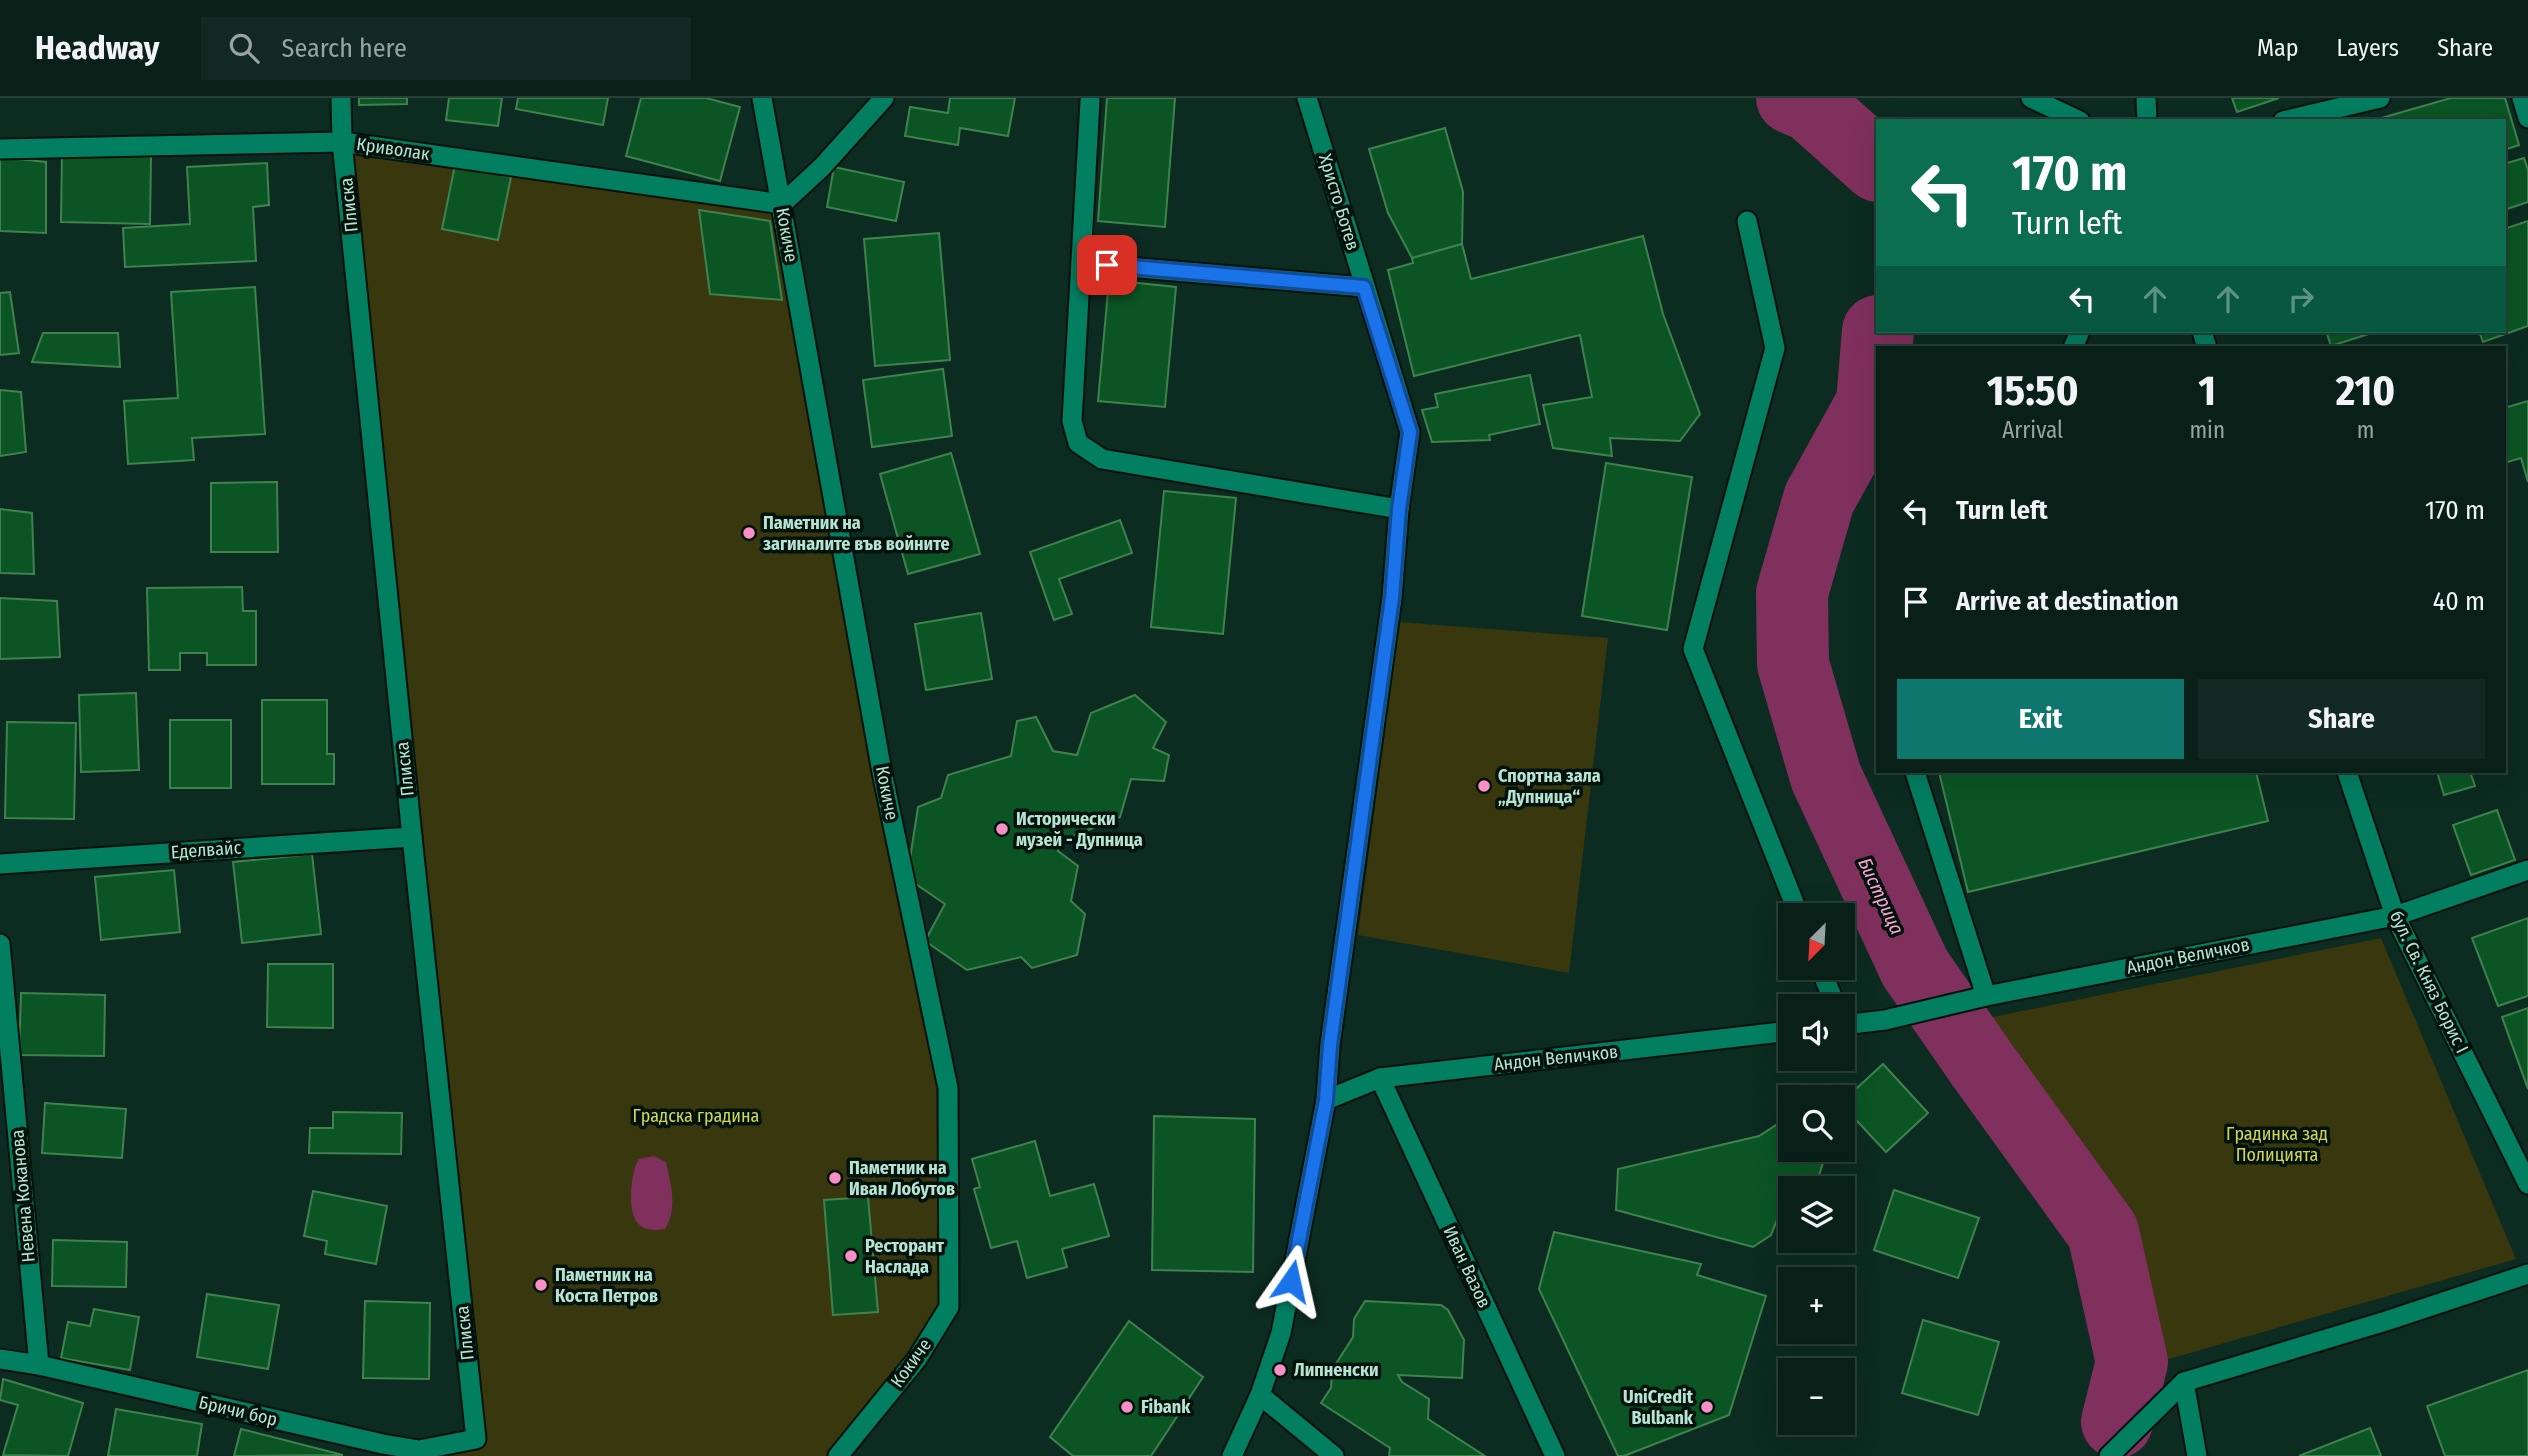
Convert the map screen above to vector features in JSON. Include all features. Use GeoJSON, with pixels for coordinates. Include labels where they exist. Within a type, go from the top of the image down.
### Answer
{"type":"FeatureCollection","features":[{"type":"Feature","properties":{"kind":"street","name":"Плиска"},"geometry":{"type":"LineString","coordinates":[[341,98],[342,142],[412,837],[477,1439]]}},
{"type":"Feature","properties":{"kind":"street","name":"Кокиче"},"geometry":{"type":"LineString","coordinates":[[762,98],[882,772],[948,1088],[949,1307],[917,1359],[838,1456]]}},
{"type":"Feature","properties":{"kind":"street"},"geometry":{"type":"LineString","coordinates":[[782,204],[822,167],[884,98]]}},
{"type":"Feature","properties":{"kind":"street","name":"Христо Ботев"},"geometry":{"type":"LineString","coordinates":[[1232,1456],[1260,1395],[1281,1333],[1326,1100],[1332,1031],[1392,598],[1399,509],[1410,432],[1307,98]]}},
{"type":"Feature","properties":{"kind":"street"},"geometry":{"type":"LineString","coordinates":[[2031,98],[2076,119]]}},
{"type":"Feature","properties":{"kind":"street"},"geometry":{"type":"LineString","coordinates":[[2146,98],[2147,119]]}},
{"type":"Feature","properties":{"kind":"street"},"geometry":{"type":"LineString","coordinates":[[2291,119],[2380,98]]}},
{"type":"Feature","properties":{"kind":"street"},"geometry":{"type":"LineString","coordinates":[[2522,98],[2528,118]]}},
{"type":"Feature","properties":{"kind":"street"},"geometry":{"type":"LineString","coordinates":[[1090,101],[1072,421],[1078,443],[1102,459],[1399,509]]}},
{"type":"Feature","properties":{"kind":"street","name":"Криволак"},"geometry":{"type":"LineString","coordinates":[[0,149],[342,142],[782,204]]}},
{"type":"Feature","properties":{"kind":"street"},"geometry":{"type":"LineString","coordinates":[[1747,221],[1775,348],[1693,649],[1794,903]]}},
{"type":"Feature","properties":{"kind":"street"},"geometry":{"type":"LineString","coordinates":[[1081,263],[1364,287]]}},
{"type":"Feature","properties":{"kind":"street"},"geometry":{"type":"LineString","coordinates":[[1915,773],[1986,996]]}},
{"type":"Feature","properties":{"kind":"street","name":"бул. Св. Княз Борис I"},"geometry":{"type":"LineString","coordinates":[[2347,773],[2395,916],[2528,1184]]}},
{"type":"Feature","properties":{"kind":"street","name":"Еделвайс"},"geometry":{"type":"LineString","coordinates":[[0,864],[412,837]]}},
{"type":"Feature","properties":{"kind":"street","name":"Андон Величков"},"geometry":{"type":"LineString","coordinates":[[1855,1024],[1885,1020],[1986,996],[2395,916],[2528,870]]}},
{"type":"Feature","properties":{"kind":"street","name":"Невена Коканова"},"geometry":{"type":"LineString","coordinates":[[0,944],[39,1365]]}},
{"type":"Feature","properties":{"kind":"street","name":"Андон Величков"},"geometry":{"type":"LineString","coordinates":[[1326,1100],[1380,1078],[1778,1032]]}},
{"type":"Feature","properties":{"kind":"street","name":"Иван Вазов"},"geometry":{"type":"LineString","coordinates":[[1380,1078],[1555,1456]]}},
{"type":"Feature","properties":{"kind":"street"},"geometry":{"type":"LineString","coordinates":[[2109,1456],[2183,1382],[2386,1321],[2528,1274]]}},
{"type":"Feature","properties":{"kind":"street","name":"Бричи бор"},"geometry":{"type":"LineString","coordinates":[[0,1359],[39,1365],[422,1453],[477,1439]]}},
{"type":"Feature","properties":{"kind":"street"},"geometry":{"type":"LineString","coordinates":[[2183,1382],[2197,1456]]}},
{"type":"Feature","properties":{"kind":"street"},"geometry":{"type":"LineString","coordinates":[[1260,1395],[1334,1456]]}},
{"type":"Feature","properties":{"kind":"green space","name":"Градска градина"},"geometry":{"type":"Polygon","coordinates":[[[342,142],[782,204],[948,1088],[949,1307],[838,1456],[425,1456],[476,1439],[342,142]]]}},
{"type":"Feature","properties":{"kind":"green space","name":"Спортна зала „Дупница“"},"geometry":{"type":"Polygon","coordinates":[[[1399,622],[1608,638],[1569,973],[1358,935],[1399,622]]]}},
{"type":"Feature","properties":{"kind":"green space","name":"Градинка зад Полицията"},"geometry":{"type":"Polygon","coordinates":[[[2381,938],[2516,1259],[2145,1366],[2109,1195],[2049,1130],[1973,1021],[2381,938]]]}},
{"type":"Feature","properties":{"kind":"shaded area"},"geometry":{"type":"Polygon","coordinates":[[[654,1156],[666,1162],[672,1197],[669,1221],[665,1229],[657,1230],[644,1228],[638,1223],[633,1213],[631,1197],[636,1164],[639,1159],[654,1156]]]}},
{"type":"Feature","properties":{"kind":"building"},"geometry":{"type":"Polygon","coordinates":[[[359,98],[407,98],[407,104],[359,105],[359,98]]]}},
{"type":"Feature","properties":{"kind":"building"},"geometry":{"type":"Polygon","coordinates":[[[449,98],[502,98],[498,126],[446,120],[449,98]]]}},
{"type":"Feature","properties":{"kind":"building"},"geometry":{"type":"Polygon","coordinates":[[[518,98],[608,98],[603,125],[516,109],[518,98]]]}},
{"type":"Feature","properties":{"kind":"building"},"geometry":{"type":"Polygon","coordinates":[[[641,98],[706,98],[740,107],[720,181],[626,156],[641,98]]]}},
{"type":"Feature","properties":{"kind":"building"},"geometry":{"type":"Polygon","coordinates":[[[950,98],[1015,98],[1008,136],[960,128],[958,145],[905,136],[910,107],[948,113],[950,98]]]}},
{"type":"Feature","properties":{"kind":"building"},"geometry":{"type":"Polygon","coordinates":[[[1107,98],[1175,98],[1165,227],[1098,221],[1107,98]]]}},
{"type":"Feature","properties":{"kind":"building"},"geometry":{"type":"Polygon","coordinates":[[[2232,98],[2279,98],[2237,112],[2232,98]]]}},
{"type":"Feature","properties":{"kind":"building"},"geometry":{"type":"Polygon","coordinates":[[[2451,98],[2505,98],[2519,145],[2506,149],[2506,119],[2378,119],[2451,98]]]}},
{"type":"Feature","properties":{"kind":"building"},"geometry":{"type":"Polygon","coordinates":[[[1445,128],[1463,192],[1462,244],[1412,258],[1388,213],[1369,149],[1445,128]]]}},
{"type":"Feature","properties":{"kind":"building"},"geometry":{"type":"Polygon","coordinates":[[[62,153],[151,154],[150,224],[61,222],[62,153]]]}},
{"type":"Feature","properties":{"kind":"building"},"geometry":{"type":"Polygon","coordinates":[[[0,157],[46,162],[46,233],[0,231],[0,157]]]}},
{"type":"Feature","properties":{"kind":"building"},"geometry":{"type":"Polygon","coordinates":[[[2524,158],[2528,170],[2528,202],[2506,209],[2506,163],[2524,158]]]}},
{"type":"Feature","properties":{"kind":"building"},"geometry":{"type":"Polygon","coordinates":[[[267,163],[269,205],[253,207],[256,261],[125,267],[123,228],[190,224],[187,167],[267,163]]]}},
{"type":"Feature","properties":{"kind":"building"},"geometry":{"type":"Polygon","coordinates":[[[455,165],[511,177],[498,240],[442,229],[455,165]]]}},
{"type":"Feature","properties":{"kind":"building"},"geometry":{"type":"Polygon","coordinates":[[[834,167],[904,182],[896,221],[827,207],[834,167]]]}},
{"type":"Feature","properties":{"kind":"building"},"geometry":{"type":"Polygon","coordinates":[[[699,210],[770,221],[782,300],[710,294],[699,210]]]}},
{"type":"Feature","properties":{"kind":"building"},"geometry":{"type":"Polygon","coordinates":[[[2528,221],[2528,326],[2483,342],[2480,333],[2506,333],[2506,228],[2528,221]]]}},
{"type":"Feature","properties":{"kind":"building"},"geometry":{"type":"Polygon","coordinates":[[[939,233],[950,360],[875,366],[864,239],[939,233]]]}},
{"type":"Feature","properties":{"kind":"building"},"geometry":{"type":"Polygon","coordinates":[[[1643,236],[1663,314],[1700,414],[1680,441],[1610,438],[1612,456],[1553,448],[1543,405],[1592,397],[1580,335],[1414,376],[1388,270],[1413,263],[1412,258],[1462,244],[1471,279],[1643,236]]]}},
{"type":"Feature","properties":{"kind":"building"},"geometry":{"type":"Polygon","coordinates":[[[1109,280],[1176,287],[1165,407],[1098,401],[1109,280]]]}},
{"type":"Feature","properties":{"kind":"building"},"geometry":{"type":"Polygon","coordinates":[[[255,287],[265,434],[192,438],[194,460],[128,464],[124,401],[178,398],[171,292],[255,287]]]}},
{"type":"Feature","properties":{"kind":"building"},"geometry":{"type":"Polygon","coordinates":[[[10,292],[19,353],[0,355],[0,293],[10,292]]]}},
{"type":"Feature","properties":{"kind":"building"},"geometry":{"type":"Polygon","coordinates":[[[43,333],[118,333],[120,367],[32,362],[43,333]]]}},
{"type":"Feature","properties":{"kind":"building"},"geometry":{"type":"Polygon","coordinates":[[[2327,333],[2372,333],[2331,346],[2327,333]]]}},
{"type":"Feature","properties":{"kind":"building"},"geometry":{"type":"Polygon","coordinates":[[[943,369],[952,436],[872,447],[863,380],[943,369]]]}},
{"type":"Feature","properties":{"kind":"building"},"geometry":{"type":"Polygon","coordinates":[[[1530,375],[1540,424],[1489,435],[1490,440],[1432,442],[1422,410],[1438,407],[1435,394],[1530,375]]]}},
{"type":"Feature","properties":{"kind":"building"},"geometry":{"type":"Polygon","coordinates":[[[0,390],[21,392],[26,452],[0,456],[0,390]]]}},
{"type":"Feature","properties":{"kind":"building"},"geometry":{"type":"Polygon","coordinates":[[[2528,401],[2528,482],[2521,458],[2506,462],[2506,407],[2528,401]]]}},
{"type":"Feature","properties":{"kind":"building"},"geometry":{"type":"Polygon","coordinates":[[[951,453],[980,554],[908,574],[880,474],[951,453]]]}},
{"type":"Feature","properties":{"kind":"building"},"geometry":{"type":"Polygon","coordinates":[[[1606,463],[1692,477],[1667,630],[1582,616],[1606,463]]]}},
{"type":"Feature","properties":{"kind":"building"},"geometry":{"type":"Polygon","coordinates":[[[277,482],[278,552],[211,552],[211,483],[277,482]]]}},
{"type":"Feature","properties":{"kind":"building"},"geometry":{"type":"Polygon","coordinates":[[[1164,491],[1236,498],[1223,634],[1151,627],[1164,491]]]}},
{"type":"Feature","properties":{"kind":"building"},"geometry":{"type":"Polygon","coordinates":[[[0,509],[32,513],[34,574],[0,573],[0,509]]]}},
{"type":"Feature","properties":{"kind":"building"},"geometry":{"type":"Polygon","coordinates":[[[1120,520],[1132,553],[1059,579],[1072,614],[1054,620],[1030,552],[1120,520]]]}},
{"type":"Feature","properties":{"kind":"building"},"geometry":{"type":"Polygon","coordinates":[[[242,587],[243,611],[256,611],[256,665],[207,665],[207,653],[180,653],[180,670],[149,670],[147,588],[242,587]]]}},
{"type":"Feature","properties":{"kind":"building"},"geometry":{"type":"Polygon","coordinates":[[[0,598],[57,601],[60,657],[0,659],[0,598]]]}},
{"type":"Feature","properties":{"kind":"building"},"geometry":{"type":"Polygon","coordinates":[[[981,613],[992,679],[926,690],[915,624],[981,613]]]}},
{"type":"Feature","properties":{"kind":"building"},"geometry":{"type":"Polygon","coordinates":[[[136,693],[139,770],[81,772],[79,695],[136,693]]]}},
{"type":"Feature","properties":{"kind":"building","name":"Исторически музей - Дупница"},"geometry":{"type":"Polygon","coordinates":[[[1135,695],[1166,722],[1153,748],[1169,755],[1164,781],[1131,779],[1120,817],[1059,842],[1058,851],[1078,866],[1071,901],[1085,914],[1077,955],[1032,968],[1021,957],[967,970],[925,941],[945,904],[907,878],[918,807],[941,798],[948,775],[1011,756],[1017,721],[1036,717],[1053,751],[1077,755],[1091,713],[1135,695]]]}},
{"type":"Feature","properties":{"kind":"building"},"geometry":{"type":"Polygon","coordinates":[[[262,700],[327,700],[327,754],[334,754],[334,784],[262,784],[262,700]]]}},
{"type":"Feature","properties":{"kind":"building"},"geometry":{"type":"Polygon","coordinates":[[[170,720],[231,720],[231,788],[170,788],[170,720]]]}},
{"type":"Feature","properties":{"kind":"building"},"geometry":{"type":"Polygon","coordinates":[[[7,722],[76,723],[74,819],[5,818],[7,722]]]}},
{"type":"Feature","properties":{"kind":"building"},"geometry":{"type":"Polygon","coordinates":[[[1939,773],[2256,773],[2268,821],[1968,892],[1939,773]]]}},
{"type":"Feature","properties":{"kind":"building"},"geometry":{"type":"Polygon","coordinates":[[[2437,773],[2470,773],[2475,786],[2444,795],[2437,773]]]}},
{"type":"Feature","properties":{"kind":"building"},"geometry":{"type":"Polygon","coordinates":[[[2497,810],[2515,860],[2471,875],[2453,825],[2497,810]]]}},
{"type":"Feature","properties":{"kind":"building"},"geometry":{"type":"Polygon","coordinates":[[[312,854],[321,934],[242,943],[233,862],[312,854]]]}},
{"type":"Feature","properties":{"kind":"building"},"geometry":{"type":"Polygon","coordinates":[[[174,870],[180,932],[101,940],[95,877],[174,870]]]}},
{"type":"Feature","properties":{"kind":"building"},"geometry":{"type":"Polygon","coordinates":[[[2528,918],[2528,996],[2498,1006],[2472,938],[2528,918]]]}},
{"type":"Feature","properties":{"kind":"building"},"geometry":{"type":"Polygon","coordinates":[[[268,964],[333,964],[333,1028],[267,1027],[268,964]]]}},
{"type":"Feature","properties":{"kind":"building"},"geometry":{"type":"Polygon","coordinates":[[[21,993],[105,995],[104,1056],[19,1055],[21,993]]]}},
{"type":"Feature","properties":{"kind":"building"},"geometry":{"type":"Polygon","coordinates":[[[2528,1008],[2528,1089],[2502,1017],[2528,1008]]]}},
{"type":"Feature","properties":{"kind":"building"},"geometry":{"type":"Polygon","coordinates":[[[1883,1064],[1928,1113],[1886,1152],[1855,1119],[1855,1090],[1883,1064]]]}},
{"type":"Feature","properties":{"kind":"building"},"geometry":{"type":"Polygon","coordinates":[[[45,1103],[126,1109],[122,1158],[42,1153],[45,1103]]]}},
{"type":"Feature","properties":{"kind":"building"},"geometry":{"type":"Polygon","coordinates":[[[333,1112],[402,1113],[401,1154],[309,1153],[310,1128],[333,1128],[333,1112]]]}},
{"type":"Feature","properties":{"kind":"building"},"geometry":{"type":"Polygon","coordinates":[[[1154,1116],[1255,1119],[1253,1272],[1152,1270],[1154,1116]]]}},
{"type":"Feature","properties":{"kind":"building"},"geometry":{"type":"Polygon","coordinates":[[[1778,1124],[1778,1162],[1823,1162],[1819,1176],[1778,1176],[1778,1217],[1771,1235],[1753,1247],[1616,1210],[1618,1169],[1759,1136],[1778,1124]]]}},
{"type":"Feature","properties":{"kind":"building"},"geometry":{"type":"Polygon","coordinates":[[[1035,1141],[1050,1196],[1094,1184],[1109,1236],[1062,1249],[1067,1267],[1027,1278],[1017,1241],[991,1248],[974,1189],[980,1187],[972,1159],[1035,1141]]]}},
{"type":"Feature","properties":{"kind":"building"},"geometry":{"type":"Polygon","coordinates":[[[1894,1190],[1979,1218],[1958,1278],[1874,1250],[1894,1190]]]}},
{"type":"Feature","properties":{"kind":"building"},"geometry":{"type":"Polygon","coordinates":[[[313,1191],[387,1206],[376,1264],[325,1254],[327,1241],[304,1236],[313,1191]]]}},
{"type":"Feature","properties":{"kind":"building","name":"Ресторант Наслада"},"geometry":{"type":"Polygon","coordinates":[[[868,1197],[878,1312],[833,1315],[824,1200],[868,1197]]]}},
{"type":"Feature","properties":{"kind":"building"},"geometry":{"type":"Polygon","coordinates":[[[1554,1232],[1701,1264],[1697,1275],[1766,1296],[1729,1415],[1618,1456],[1539,1289],[1554,1232]]]}},
{"type":"Feature","properties":{"kind":"building"},"geometry":{"type":"Polygon","coordinates":[[[53,1240],[127,1242],[126,1287],[52,1286],[53,1240]]]}},
{"type":"Feature","properties":{"kind":"building"},"geometry":{"type":"Polygon","coordinates":[[[207,1294],[279,1305],[268,1369],[197,1357],[207,1294]]]}},
{"type":"Feature","properties":{"kind":"building"},"geometry":{"type":"Polygon","coordinates":[[[365,1301],[430,1303],[429,1379],[363,1378],[365,1301]]]}},
{"type":"Feature","properties":{"kind":"building"},"geometry":{"type":"Polygon","coordinates":[[[1365,1301],[1441,1305],[1448,1310],[1464,1340],[1462,1378],[1398,1375],[1402,1382],[1429,1399],[1428,1419],[1485,1456],[1389,1456],[1390,1448],[1321,1403],[1331,1388],[1332,1370],[1353,1337],[1354,1319],[1365,1301]]]}},
{"type":"Feature","properties":{"kind":"building"},"geometry":{"type":"Polygon","coordinates":[[[94,1309],[139,1317],[130,1370],[61,1358],[68,1322],[90,1326],[94,1309]]]}},
{"type":"Feature","properties":{"kind":"building"},"geometry":{"type":"Polygon","coordinates":[[[1923,1320],[1999,1342],[1978,1415],[1902,1393],[1923,1320]]]}},
{"type":"Feature","properties":{"kind":"building","name":"Fibank"},"geometry":{"type":"Polygon","coordinates":[[[1129,1321],[1203,1377],[1151,1456],[1073,1456],[1050,1437],[1129,1321]]]}},
{"type":"Feature","properties":{"kind":"building"},"geometry":{"type":"Polygon","coordinates":[[[2528,1370],[2528,1456],[2445,1456],[2427,1406],[2528,1370]]]}},
{"type":"Feature","properties":{"kind":"building"},"geometry":{"type":"Polygon","coordinates":[[[3,1379],[83,1403],[68,1456],[3,1455],[18,1405],[0,1400],[3,1379]]]}},
{"type":"Feature","properties":{"kind":"building"},"geometry":{"type":"Polygon","coordinates":[[[116,1409],[202,1424],[197,1456],[108,1456],[116,1409]]]}},
{"type":"Feature","properties":{"kind":"building"},"geometry":{"type":"Polygon","coordinates":[[[2370,1428],[2381,1456],[2299,1456],[2370,1428]]]}},
{"type":"Feature","properties":{"kind":"building"},"geometry":{"type":"Polygon","coordinates":[[[241,1429],[343,1455],[234,1456],[241,1429]]]}},
{"type":"Feature","properties":{"kind":"waterway","name":"Бистрица"},"geometry":{"type":"LineString","coordinates":[[1792,98],[1811,106],[1876,164]]}},
{"type":"Feature","properties":{"kind":"waterway","name":"Бистрица"},"geometry":{"type":"LineString","coordinates":[[1877,346],[1878,333]]}},
{"type":"Feature","properties":{"kind":"waterway","name":"Бистрица"},"geometry":{"type":"LineString","coordinates":[[1876,355],[1872,403],[1819,499],[1792,593],[1793,664],[1826,777],[1915,968],[2103,1232],[2132,1362],[2117,1422]]}},
{"type":"Feature","properties":{"kind":"place","name":"Паметник на загиналите във войните"},"geometry":{"type":"Point","coordinates":[749,533]}},
{"type":"Feature","properties":{"kind":"place","name":"Спортна зала „Дупница“"},"geometry":{"type":"Point","coordinates":[1484,786]}},
{"type":"Feature","properties":{"kind":"place","name":"Исторически музей - Дупница"},"geometry":{"type":"Point","coordinates":[1002,829]}},
{"type":"Feature","properties":{"kind":"place","name":"Паметник на Иван Лобутов"},"geometry":{"type":"Point","coordinates":[835,1178]}},
{"type":"Feature","properties":{"kind":"place","name":"Ресторант Наслада"},"geometry":{"type":"Point","coordinates":[851,1256]}},
{"type":"Feature","properties":{"kind":"place","name":"Паметник на Коста Петров"},"geometry":{"type":"Point","coordinates":[541,1285]}},
{"type":"Feature","properties":{"kind":"place","name":"Липненски"},"geometry":{"type":"Point","coordinates":[1280,1370]}},
{"type":"Feature","properties":{"kind":"place","name":"Fibank"},"geometry":{"type":"Point","coordinates":[1127,1407]}},
{"type":"Feature","properties":{"kind":"place","name":"UniCredit Bulbank"},"geometry":{"type":"Point","coordinates":[1707,1407]}},
{"type":"Feature","properties":{"kind":"route"},"geometry":{"type":"LineString","coordinates":[[1107,265],[1364,287],[1410,432],[1399,509],[1392,598],[1330,1045],[1326,1100],[1291,1281]]}}]}
